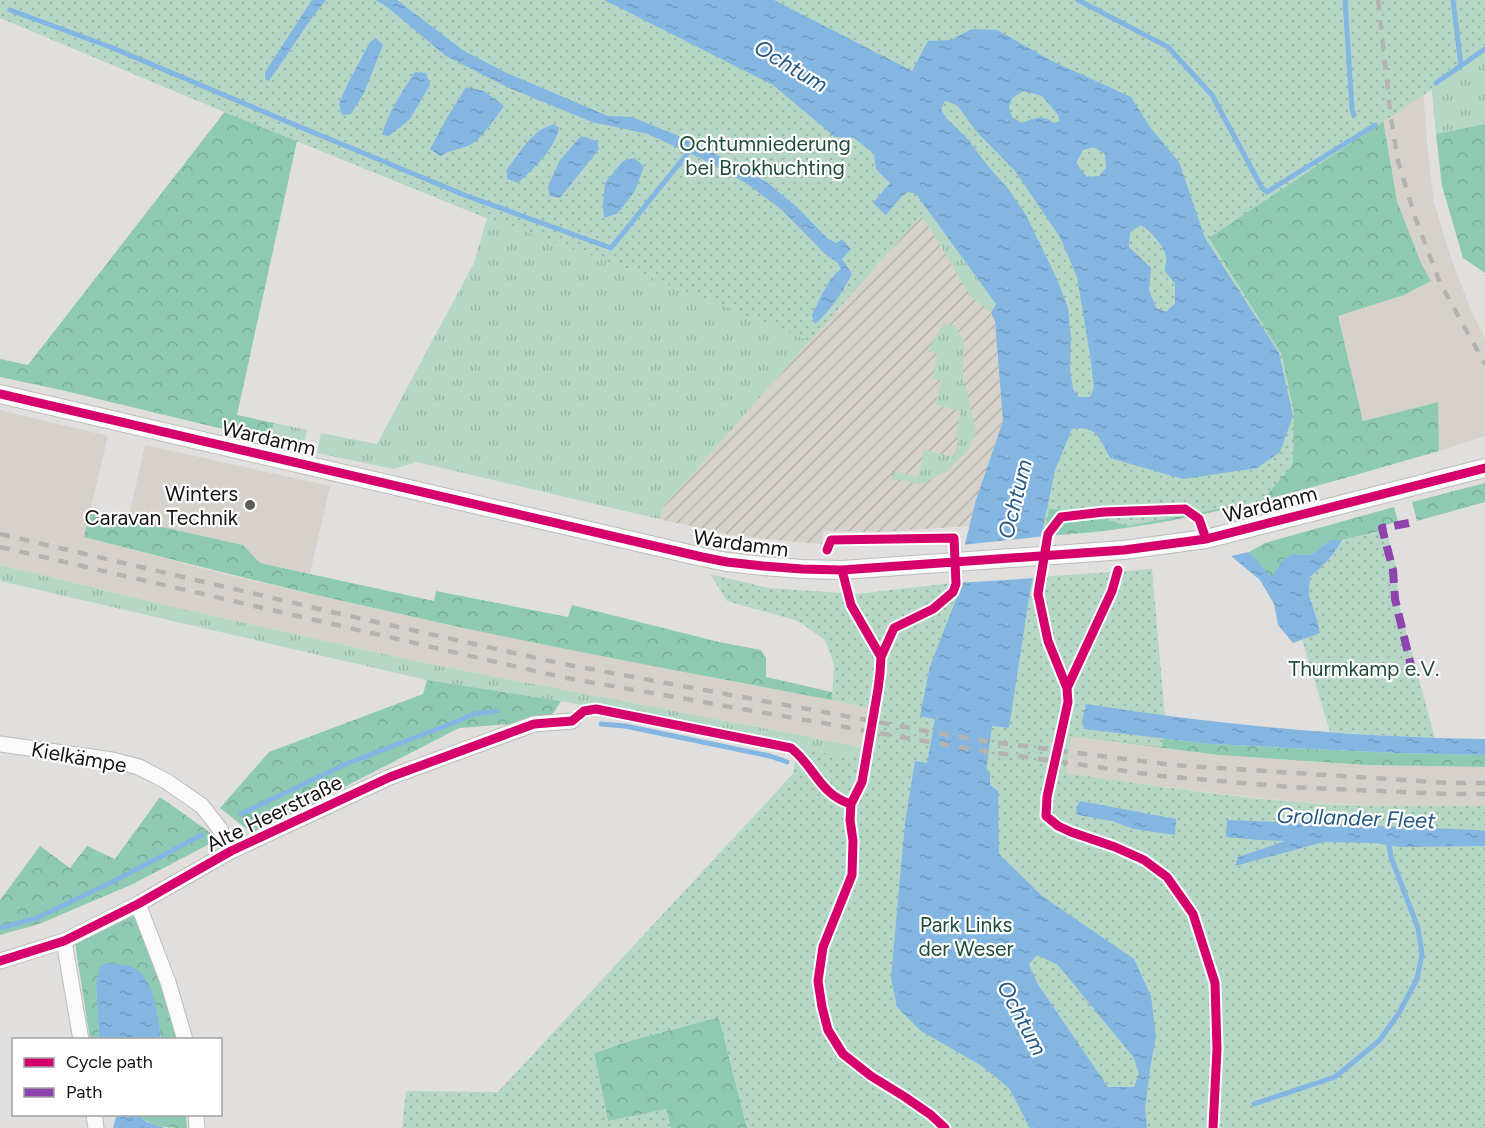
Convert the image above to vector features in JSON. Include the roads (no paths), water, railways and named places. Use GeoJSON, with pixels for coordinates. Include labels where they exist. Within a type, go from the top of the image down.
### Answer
{"type":"FeatureCollection","features":[{"type":"Feature","properties":{"kind":"street","name":"Wardamm"},"geometry":{"type":"LineString","coordinates":[[0,394],[727,562],[802,569],[842,570],[1047,556],[1124,550],[1206,539],[1485,468]]}},
{"type":"Feature","properties":{"kind":"street","name":"Alte Heerstraße"},"geometry":{"type":"LineString","coordinates":[[0,961],[64,942],[231,851],[390,777],[534,724],[572,721]]}},
{"type":"Feature","properties":{"kind":"street","name":"Kielkämpe"},"geometry":{"type":"LineString","coordinates":[[0,744],[112,760],[139,767],[166,781],[202,806],[220,829],[231,851]]}},
{"type":"Feature","properties":{"kind":"street"},"geometry":{"type":"LineString","coordinates":[[138,903],[168,982],[183,1038]]}},
{"type":"Feature","properties":{"kind":"street"},"geometry":{"type":"LineString","coordinates":[[64,942],[81,1038]]}},
{"type":"Feature","properties":{"kind":"water"},"geometry":{"type":"Polygon","coordinates":[[[312,0],[326,0],[269,81],[265,79],[265,72],[312,0]]]}},
{"type":"Feature","properties":{"kind":"water"},"geometry":{"type":"Polygon","coordinates":[[[375,0],[397,0],[464,51],[507,73],[608,116],[632,117],[674,134],[765,181],[796,206],[828,239],[837,243],[842,239],[851,249],[842,259],[852,274],[844,288],[815,324],[812,315],[828,284],[841,269],[837,262],[826,255],[783,211],[746,183],[648,134],[592,122],[507,87],[446,56],[386,6],[375,0]]]}},
{"type":"Feature","properties":{"kind":"water","name":"Ochtum"},"geometry":{"type":"Polygon","coordinates":[[[604,0],[774,0],[912,71],[928,41],[951,40],[972,29],[997,30],[1052,61],[1131,97],[1150,127],[1179,162],[1205,238],[1279,353],[1293,416],[1280,452],[1257,468],[1183,479],[1110,458],[1100,439],[1092,431],[1072,429],[1055,470],[1030,591],[1009,728],[992,726],[986,771],[990,772],[990,785],[998,791],[999,854],[1042,896],[1134,959],[1151,996],[1156,1036],[1145,1109],[1147,1128],[1030,1128],[1009,1088],[982,1066],[921,1031],[897,1007],[891,977],[905,823],[915,761],[927,763],[935,719],[920,716],[930,666],[959,592],[965,545],[975,503],[1003,421],[995,321],[991,313],[996,304],[916,194],[908,192],[902,196],[886,215],[873,203],[890,183],[876,169],[874,154],[854,138],[835,137],[773,85],[604,0]],[[1024,91],[1012,98],[1009,107],[1012,117],[1022,123],[1038,118],[1046,118],[1054,123],[1060,121],[1058,115],[1042,96],[1024,91]],[[945,101],[941,109],[946,118],[966,137],[1009,190],[1026,215],[1057,279],[1068,308],[1073,389],[1079,397],[1090,397],[1094,388],[1077,277],[1060,237],[1015,171],[976,131],[957,105],[945,101]],[[1094,147],[1083,150],[1076,163],[1087,177],[1099,176],[1106,168],[1105,154],[1094,147]],[[1141,225],[1130,232],[1129,247],[1151,268],[1149,290],[1156,308],[1166,312],[1175,303],[1175,284],[1165,271],[1166,258],[1162,247],[1141,225]],[[1037,955],[1029,964],[1037,983],[1108,1087],[1134,1087],[1139,1074],[1134,1058],[1058,965],[1037,955]]]}},
{"type":"Feature","properties":{"kind":"water"},"geometry":{"type":"Polygon","coordinates":[[[376,38],[383,45],[364,93],[351,114],[342,115],[339,104],[347,85],[370,42],[376,38]]]}},
{"type":"Feature","properties":{"kind":"water"},"geometry":{"type":"Polygon","coordinates":[[[415,72],[426,73],[430,85],[410,119],[389,136],[382,135],[392,110],[415,72]]]}},
{"type":"Feature","properties":{"kind":"water"},"geometry":{"type":"Polygon","coordinates":[[[466,87],[484,91],[504,106],[476,141],[440,156],[430,149],[466,87]]]}},
{"type":"Feature","properties":{"kind":"water"},"geometry":{"type":"Polygon","coordinates":[[[554,124],[559,128],[553,144],[543,158],[518,183],[507,179],[507,169],[527,142],[540,130],[554,124]]]}},
{"type":"Feature","properties":{"kind":"water"},"geometry":{"type":"Polygon","coordinates":[[[581,136],[597,141],[599,149],[560,198],[550,196],[548,186],[560,160],[581,136]]]}},
{"type":"Feature","properties":{"kind":"water"},"geometry":{"type":"Polygon","coordinates":[[[634,158],[644,166],[635,191],[618,213],[604,218],[605,183],[623,161],[634,158]]]}},
{"type":"Feature","properties":{"kind":"water"},"geometry":{"type":"Polygon","coordinates":[[[1330,540],[1342,540],[1328,560],[1310,577],[1309,596],[1320,633],[1293,643],[1278,625],[1274,604],[1260,580],[1231,556],[1249,552],[1271,577],[1285,558],[1294,554],[1311,555],[1330,540]]]}},
{"type":"Feature","properties":{"kind":"water"},"geometry":{"type":"Polygon","coordinates":[[[1086,704],[1285,729],[1385,736],[1485,739],[1485,755],[1210,744],[1084,729],[1082,721],[1086,704]]]}},
{"type":"Feature","properties":{"kind":"water"},"geometry":{"type":"Polygon","coordinates":[[[1080,801],[1176,819],[1175,835],[1134,829],[1112,821],[1078,815],[1076,808],[1080,801]]]}},
{"type":"Feature","properties":{"kind":"water"},"geometry":{"type":"Polygon","coordinates":[[[1227,820],[1478,830],[1485,831],[1485,846],[1400,847],[1375,843],[1324,842],[1235,866],[1238,857],[1285,841],[1226,837],[1227,820]]]}},
{"type":"Feature","properties":{"kind":"water"},"geometry":{"type":"Polygon","coordinates":[[[108,963],[132,967],[146,979],[154,998],[161,1038],[99,1038],[96,983],[100,966],[108,963]]]}},
{"type":"Feature","properties":{"kind":"water"},"geometry":{"type":"Polygon","coordinates":[[[116,1116],[139,1116],[147,1122],[165,1128],[113,1128],[116,1116]]]}},
{"type":"Feature","properties":{"kind":"waterway"},"geometry":{"type":"LineString","coordinates":[[1078,0],[1168,47],[1212,95],[1262,188],[1267,192],[1375,125]]}},
{"type":"Feature","properties":{"kind":"waterway"},"geometry":{"type":"LineString","coordinates":[[1345,0],[1354,115]]}},
{"type":"Feature","properties":{"kind":"waterway"},"geometry":{"type":"LineString","coordinates":[[1453,0],[1461,66]]}},
{"type":"Feature","properties":{"kind":"waterway"},"geometry":{"type":"LineString","coordinates":[[10,10],[113,48],[467,196],[611,248],[691,149]]}},
{"type":"Feature","properties":{"kind":"waterway"},"geometry":{"type":"LineString","coordinates":[[1436,83],[1485,49]]}},
{"type":"Feature","properties":{"kind":"waterway"},"geometry":{"type":"LineString","coordinates":[[241,814],[346,764],[474,714],[497,711]]}},
{"type":"Feature","properties":{"kind":"waterway"},"geometry":{"type":"LineString","coordinates":[[601,724],[625,726],[770,756],[787,762]]}},
{"type":"Feature","properties":{"kind":"waterway"},"geometry":{"type":"LineString","coordinates":[[0,928],[37,918],[202,835]]}},
{"type":"Feature","properties":{"kind":"waterway","name":"Grollander Fleet"},"geometry":{"type":"LineString","coordinates":[[1254,1104],[1335,1077],[1379,1041],[1399,1013],[1417,979],[1422,954],[1418,928],[1391,857],[1388,839]]}},
{"type":"Feature","properties":{"kind":"railway"},"geometry":{"type":"LineString","coordinates":[[1378,0],[1398,161],[1415,217],[1440,283],[1485,364]]}},
{"type":"Feature","properties":{"kind":"railway"},"geometry":{"type":"LineString","coordinates":[[0,534],[563,664],[932,732],[1172,765],[1449,783],[1485,783]]}},
{"type":"Feature","properties":{"kind":"railway"},"geometry":{"type":"LineString","coordinates":[[0,547],[561,677],[990,752],[1161,776],[1290,787],[1485,794]]}},
{"type":"Feature","properties":{"kind":"place","name":"Winters Caravan Technik"},"geometry":{"type":"Point","coordinates":[250,505]}},
{"type":"Feature","properties":{"kind":"park label","name":"Ochtumniederung bei Brokhuchting"},"geometry":{"type":"Point","coordinates":[765,155]}},
{"type":"Feature","properties":{"kind":"park label","name":"Thurmkamp e.V."},"geometry":{"type":"Point","coordinates":[1364,668]}},
{"type":"Feature","properties":{"kind":"park label","name":"Park Links der Weser"},"geometry":{"type":"Point","coordinates":[966,936]}}]}
